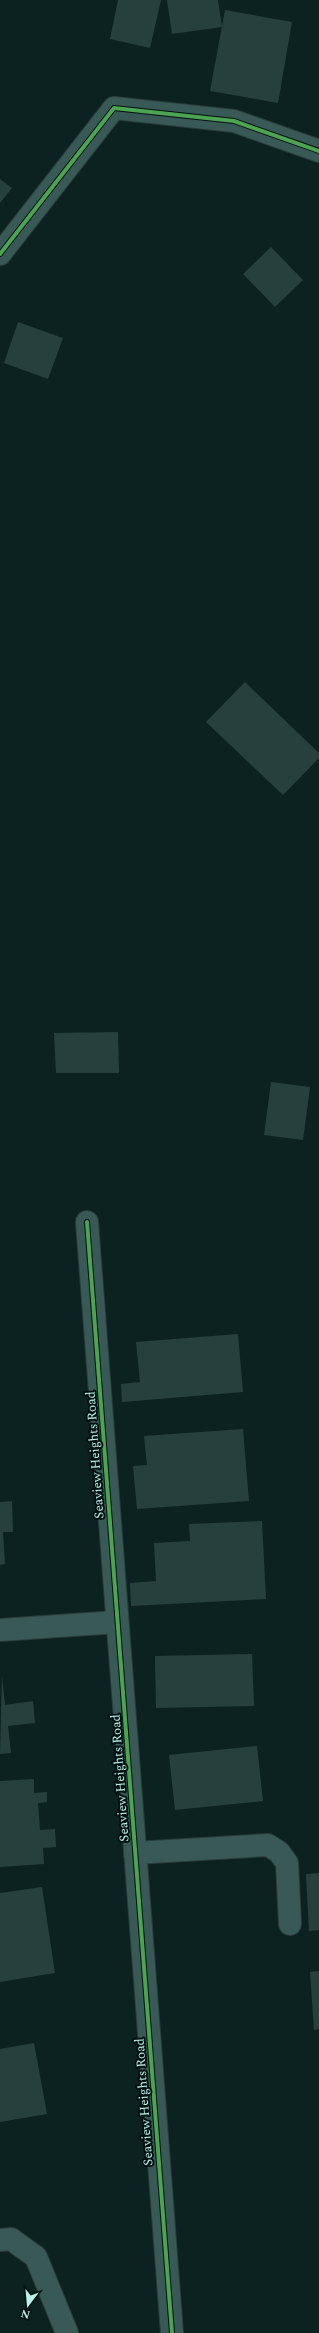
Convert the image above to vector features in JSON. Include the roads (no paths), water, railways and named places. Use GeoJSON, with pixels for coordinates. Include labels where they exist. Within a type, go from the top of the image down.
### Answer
{"type":"FeatureCollection","features":[{"type":"Feature","properties":{"kind":"street"},"geometry":{"type":"LineString","coordinates":[[0,254],[114,108],[234,121],[319,151]]}},
{"type":"Feature","properties":{"kind":"street","name":"Seaview Heights Road"},"geometry":{"type":"LineString","coordinates":[[87,1222],[172,2333]]}},
{"type":"Feature","properties":{"kind":"street"},"geometry":{"type":"LineString","coordinates":[[0,1630],[118,1622]]}},
{"type":"Feature","properties":{"kind":"street"},"geometry":{"type":"LineString","coordinates":[[135,1853],[268,1845],[279,1852],[287,1863],[290,1924]]}},
{"type":"Feature","properties":{"kind":"street"},"geometry":{"type":"LineString","coordinates":[[0,2240],[11,2239],[36,2257],[67,2333]]}}]}
